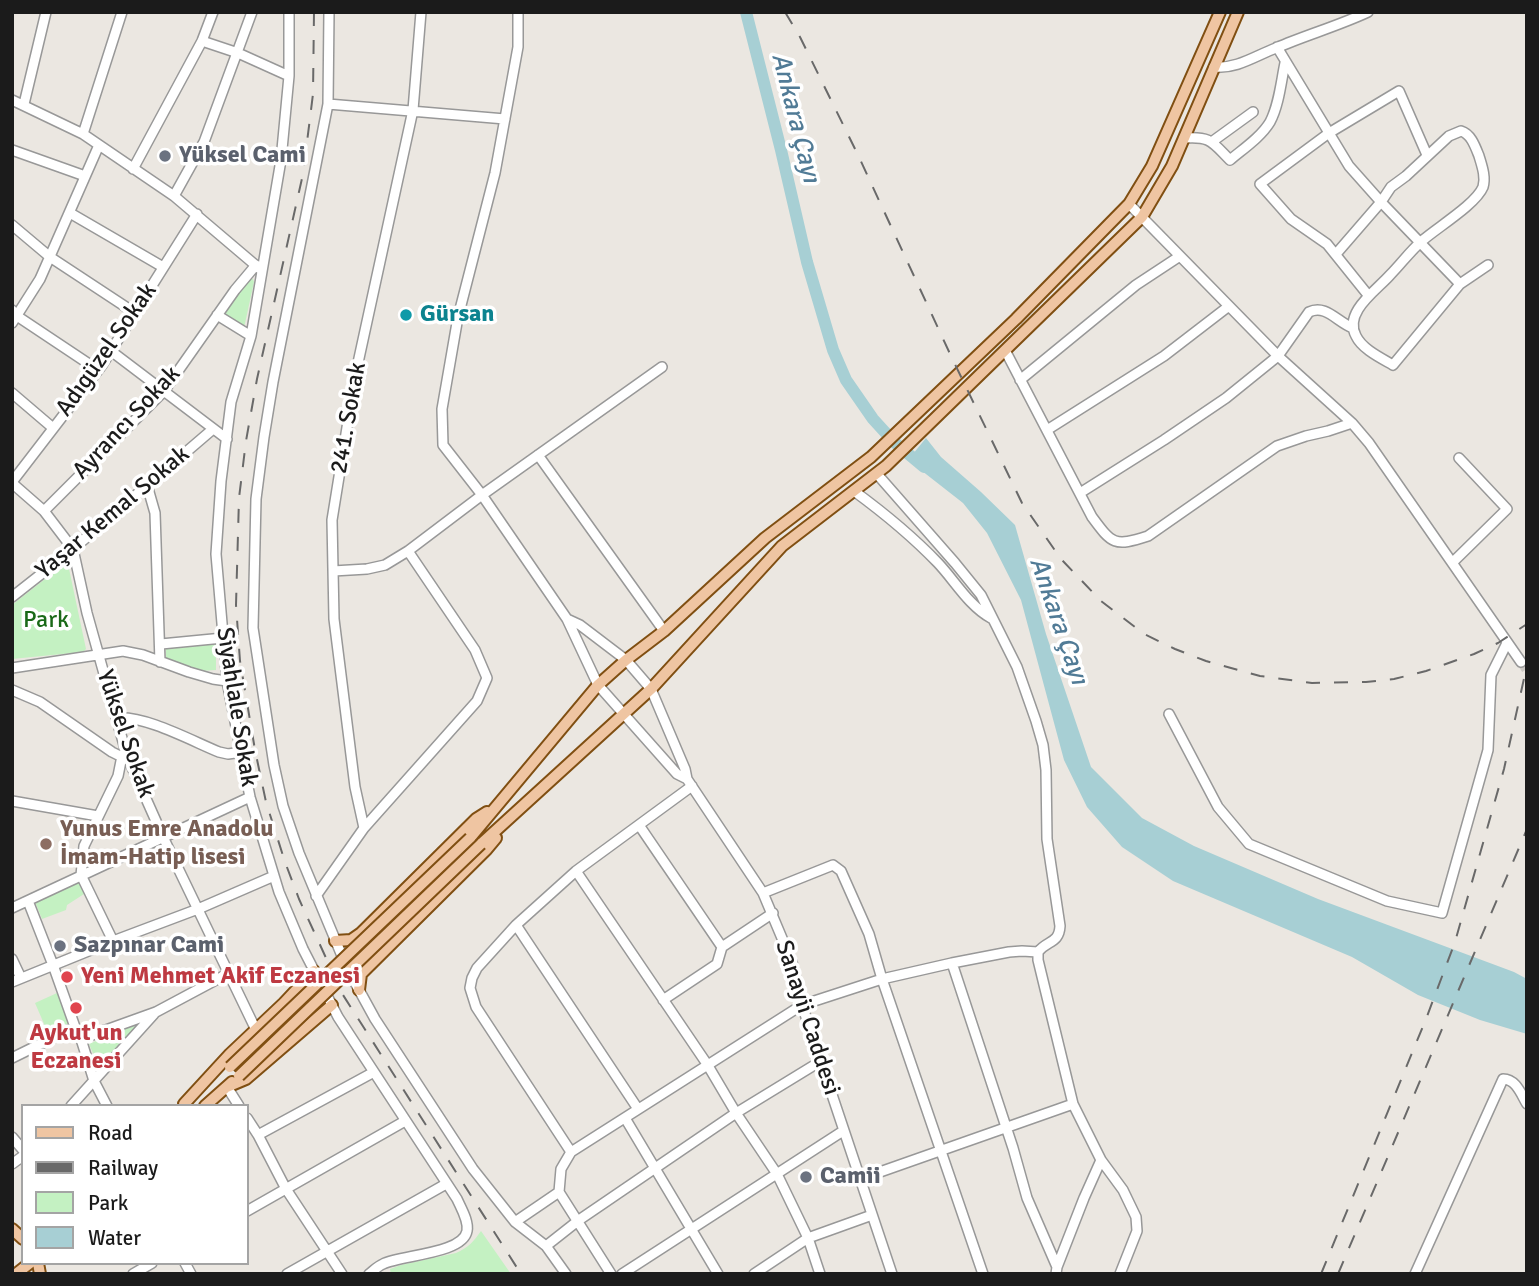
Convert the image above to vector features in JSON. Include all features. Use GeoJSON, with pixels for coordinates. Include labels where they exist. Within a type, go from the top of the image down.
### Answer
{"type":"FeatureCollection","features":[{"type":"Feature","properties":{"kind":"main road"},"geometry":{"type":"LineString","coordinates":[[184,1104],[230,1067],[470,838],[598,685],[664,631],[765,538],[871,457],[1016,319],[1129,204],[1152,166],[1220,12]]}},
{"type":"Feature","properties":{"kind":"main road"},"geometry":{"type":"LineString","coordinates":[[207,1104],[481,844],[651,689],[782,547],[881,470],[1006,352],[1142,217],[1172,166],[1238,12]]}},
{"type":"Feature","properties":{"kind":"main road"},"geometry":{"type":"LineString","coordinates":[[388,947],[369,955],[360,954],[353,944],[477,819],[500,802]]}},
{"type":"Feature","properties":{"kind":"main road"},"geometry":{"type":"LineString","coordinates":[[359,989],[361,974],[486,850],[514,814]]}},
{"type":"Feature","properties":{"kind":"main road"},"geometry":{"type":"LineString","coordinates":[[335,941],[351,940],[361,933]]}},
{"type":"Feature","properties":{"kind":"main road"},"geometry":{"type":"LineString","coordinates":[[184,1104],[314,971]]}},
{"type":"Feature","properties":{"kind":"main road"},"geometry":{"type":"LineString","coordinates":[[284,1003],[297,998],[307,1003],[313,1013],[307,1027]]}},
{"type":"Feature","properties":{"kind":"main road"},"geometry":{"type":"LineString","coordinates":[[227,1087],[246,1079],[332,1005]]}},
{"type":"Feature","properties":{"kind":"street"},"geometry":{"type":"LineString","coordinates":[[24,104],[46,12]]}},
{"type":"Feature","properties":{"kind":"street"},"geometry":{"type":"LineString","coordinates":[[83,134],[122,12]]}},
{"type":"Feature","properties":{"kind":"street"},"geometry":{"type":"LineString","coordinates":[[134,169],[202,41],[213,12]]}},
{"type":"Feature","properties":{"kind":"street"},"geometry":{"type":"LineString","coordinates":[[174,196],[204,142],[252,12]]}},
{"type":"Feature","properties":{"kind":"street","name":"Siyahlale Sokak"},"geometry":{"type":"LineString","coordinates":[[289,12],[289,76],[281,160],[259,268],[251,336],[231,402],[216,554],[227,681],[250,797],[274,876],[303,948],[332,1005],[457,1199],[466,1219],[468,1229],[463,1239],[444,1249],[383,1263],[369,1274]]}},
{"type":"Feature","properties":{"kind":"street"},"geometry":{"type":"LineString","coordinates":[[329,12],[328,104],[264,437],[256,499],[253,628],[274,765],[283,806],[316,896],[347,968],[375,1019],[473,1170],[515,1222],[547,1246],[566,1274]]}},
{"type":"Feature","properties":{"kind":"street","name":"241. Sokak"},"geometry":{"type":"LineString","coordinates":[[364,828],[355,787],[334,619],[331,520],[356,372],[413,110],[421,12]]}},
{"type":"Feature","properties":{"kind":"street"},"geometry":{"type":"LineString","coordinates":[[518,12],[518,47],[495,173],[458,317],[442,409],[443,445],[482,495],[567,619],[598,685]]}},
{"type":"Feature","properties":{"kind":"street"},"geometry":{"type":"LineString","coordinates":[[1214,66],[1228,68],[1368,12]]}},
{"type":"Feature","properties":{"kind":"street"},"geometry":{"type":"LineString","coordinates":[[202,41],[238,52],[289,76]]}},
{"type":"Feature","properties":{"kind":"street"},"geometry":{"type":"LineString","coordinates":[[1277,47],[1349,166],[1460,284]]}},
{"type":"Feature","properties":{"kind":"street"},"geometry":{"type":"LineString","coordinates":[[1184,138],[1195,137],[1213,141],[1230,160],[1262,132],[1270,121],[1285,63]]}},
{"type":"Feature","properties":{"kind":"street"},"geometry":{"type":"LineString","coordinates":[[1368,295],[1327,244],[1291,219],[1260,184],[1329,133],[1399,91],[1427,155]]}},
{"type":"Feature","properties":{"kind":"street"},"geometry":{"type":"LineString","coordinates":[[12,100],[83,134],[174,196],[259,268]]}},
{"type":"Feature","properties":{"kind":"street"},"geometry":{"type":"LineString","coordinates":[[328,104],[505,119]]}},
{"type":"Feature","properties":{"kind":"street"},"geometry":{"type":"LineString","coordinates":[[1213,141],[1252,113]]}},
{"type":"Feature","properties":{"kind":"street"},"geometry":{"type":"LineString","coordinates":[[1336,254],[1391,187],[1449,136],[1463,131],[1468,134],[1482,164],[1485,177],[1482,188],[1475,199],[1421,242],[1383,284],[1368,295],[1354,319],[1355,335],[1360,342],[1393,365],[1460,284],[1488,265]]}},
{"type":"Feature","properties":{"kind":"street"},"geometry":{"type":"LineString","coordinates":[[99,145],[40,279],[14,316],[99,370]]}},
{"type":"Feature","properties":{"kind":"street"},"geometry":{"type":"LineString","coordinates":[[12,150],[85,176]]}},
{"type":"Feature","properties":{"kind":"street"},"geometry":{"type":"LineString","coordinates":[[1129,204],[1278,356],[1352,423],[1369,443],[1521,662]]}},
{"type":"Feature","properties":{"kind":"street"},"geometry":{"type":"LineString","coordinates":[[70,213],[163,267]]}},
{"type":"Feature","properties":{"kind":"street","name":"Adıgüzel Sokak"},"geometry":{"type":"LineString","coordinates":[[12,482],[99,370],[197,214]]}},
{"type":"Feature","properties":{"kind":"street"},"geometry":{"type":"LineString","coordinates":[[12,225],[50,257],[135,313]]}},
{"type":"Feature","properties":{"kind":"street"},"geometry":{"type":"LineString","coordinates":[[1020,380],[1136,285],[1180,256]]}},
{"type":"Feature","properties":{"kind":"street","name":"Ayrancı Sokak"},"geometry":{"type":"LineString","coordinates":[[44,510],[164,391],[235,290],[259,268]]}},
{"type":"Feature","properties":{"kind":"street"},"geometry":{"type":"LineString","coordinates":[[1047,430],[1164,356],[1229,306]]}},
{"type":"Feature","properties":{"kind":"street"},"geometry":{"type":"LineString","coordinates":[[1080,493],[1226,398],[1278,356],[1312,310],[1326,311],[1353,328]]}},
{"type":"Feature","properties":{"kind":"street"},"geometry":{"type":"LineString","coordinates":[[217,315],[251,336]]}},
{"type":"Feature","properties":{"kind":"street"},"geometry":{"type":"LineString","coordinates":[[111,351],[227,439]]}},
{"type":"Feature","properties":{"kind":"street"},"geometry":{"type":"LineString","coordinates":[[1006,352],[1092,517],[1107,537],[1116,542],[1147,536],[1277,446],[1352,423]]}},
{"type":"Feature","properties":{"kind":"street"},"geometry":{"type":"LineString","coordinates":[[333,571],[385,565],[408,551],[662,367]]}},
{"type":"Feature","properties":{"kind":"street"},"geometry":{"type":"LineString","coordinates":[[12,393],[53,428]]}},
{"type":"Feature","properties":{"kind":"street","name":"Yaşar Kemal Sokak"},"geometry":{"type":"LineString","coordinates":[[12,597],[73,549],[213,429]]}},
{"type":"Feature","properties":{"kind":"street"},"geometry":{"type":"LineString","coordinates":[[538,455],[664,631]]}},
{"type":"Feature","properties":{"kind":"street"},"geometry":{"type":"LineString","coordinates":[[1452,562],[1507,509],[1459,458]]}},
{"type":"Feature","properties":{"kind":"street"},"geometry":{"type":"LineString","coordinates":[[881,470],[981,595],[1017,667],[1040,733],[1045,757],[1047,839],[1060,929],[1055,940],[1038,952],[1038,960],[1073,1104],[1101,1160],[1123,1190],[1136,1217],[1137,1231],[1120,1274]]}},
{"type":"Feature","properties":{"kind":"street","name":"Yüksel Sokak"},"geometry":{"type":"LineString","coordinates":[[12,482],[44,510],[73,549],[125,756],[256,1030]]}},
{"type":"Feature","properties":{"kind":"street"},"geometry":{"type":"LineString","coordinates":[[147,485],[155,513],[160,662]]}},
{"type":"Feature","properties":{"kind":"street"},"geometry":{"type":"LineString","coordinates":[[854,491],[903,530],[938,563],[977,608],[992,618]]}},
{"type":"Feature","properties":{"kind":"street"},"geometry":{"type":"LineString","coordinates":[[316,896],[364,828],[477,701],[487,678],[475,650],[408,551]]}},
{"type":"Feature","properties":{"kind":"street"},"geometry":{"type":"LineString","coordinates":[[567,619],[580,625],[626,660]]}},
{"type":"Feature","properties":{"kind":"street"},"geometry":{"type":"LineString","coordinates":[[161,643],[222,638]]}},
{"type":"Feature","properties":{"kind":"street"},"geometry":{"type":"LineString","coordinates":[[1170,714],[1219,807],[1249,844],[1388,901],[1442,913],[1488,750],[1491,675],[1507,643]]}},
{"type":"Feature","properties":{"kind":"street"},"geometry":{"type":"LineString","coordinates":[[12,668],[123,650],[188,672],[227,681]]}},
{"type":"Feature","properties":{"kind":"street","name":"Sanayii Caddesi"},"geometry":{"type":"LineString","coordinates":[[626,660],[651,689],[690,783],[763,893],[773,913],[792,962],[802,1005],[892,1274]]}},
{"type":"Feature","properties":{"kind":"street","name":"Sanayii Caddesi"},"geometry":{"type":"LineString","coordinates":[[598,685],[677,774],[690,783]]}},
{"type":"Feature","properties":{"kind":"street"},"geometry":{"type":"LineString","coordinates":[[12,690],[40,702],[111,752],[125,756],[84,846],[81,875],[113,941]]}},
{"type":"Feature","properties":{"kind":"street"},"geometry":{"type":"LineString","coordinates":[[117,718],[134,718],[147,722],[219,752],[242,752]]}},
{"type":"Feature","properties":{"kind":"street"},"geometry":{"type":"LineString","coordinates":[[571,1152],[476,1007],[470,988],[472,978],[477,968],[516,925],[576,870],[639,825],[690,783]]}},
{"type":"Feature","properties":{"kind":"street"},"geometry":{"type":"LineString","coordinates":[[14,905],[164,839],[250,797]]}},
{"type":"Feature","properties":{"kind":"street"},"geometry":{"type":"LineString","coordinates":[[12,801],[97,816]]}},
{"type":"Feature","properties":{"kind":"street"},"geometry":{"type":"LineString","coordinates":[[639,825],[722,947]]}},
{"type":"Feature","properties":{"kind":"street"},"geometry":{"type":"LineString","coordinates":[[763,893],[833,865],[841,871],[869,934],[982,1274]]}},
{"type":"Feature","properties":{"kind":"street"},"geometry":{"type":"LineString","coordinates":[[576,870],[707,1064],[777,1174],[808,1238],[820,1274]]}},
{"type":"Feature","properties":{"kind":"street"},"geometry":{"type":"LineString","coordinates":[[12,959],[17,980],[274,876]]}},
{"type":"Feature","properties":{"kind":"street"},"geometry":{"type":"LineString","coordinates":[[28,901],[81,1039],[94,1081],[106,1104]]}},
{"type":"Feature","properties":{"kind":"street"},"geometry":{"type":"LineString","coordinates":[[663,1000],[717,964],[722,947],[773,913]]}},
{"type":"Feature","properties":{"kind":"street"},"geometry":{"type":"LineString","coordinates":[[516,925],[638,1109]]}},
{"type":"Feature","properties":{"kind":"street"},"geometry":{"type":"LineString","coordinates":[[611,1274],[559,1192],[561,1169],[571,1152],[802,1005],[882,979],[953,963],[1009,952],[1038,952]]}},
{"type":"Feature","properties":{"kind":"street"},"geometry":{"type":"LineString","coordinates":[[953,963],[1027,1198],[1057,1271]]}},
{"type":"Feature","properties":{"kind":"street"},"geometry":{"type":"LineString","coordinates":[[81,1039],[156,1012],[229,973]]}},
{"type":"Feature","properties":{"kind":"street"},"geometry":{"type":"LineString","coordinates":[[73,1104],[156,1012]]}},
{"type":"Feature","properties":{"kind":"street"},"geometry":{"type":"LineString","coordinates":[[12,1058],[75,1027]]}},
{"type":"Feature","properties":{"kind":"street"},"geometry":{"type":"LineString","coordinates":[[547,1246],[579,1220],[736,1113],[821,1061]]}},
{"type":"Feature","properties":{"kind":"street"},"geometry":{"type":"LineString","coordinates":[[258,1135],[374,1072]]}},
{"type":"Feature","properties":{"kind":"street"},"geometry":{"type":"LineString","coordinates":[[1415,1274],[1503,1079],[1513,1082],[1527,1104]]}},
{"type":"Feature","properties":{"kind":"street"},"geometry":{"type":"LineString","coordinates":[[227,1087],[238,1104]]}},
{"type":"Feature","properties":{"kind":"street"},"geometry":{"type":"LineString","coordinates":[[860,1179],[1073,1104]]}},
{"type":"Feature","properties":{"kind":"street"},"geometry":{"type":"LineString","coordinates":[[625,1118],[718,1274]]}},
{"type":"Feature","properties":{"kind":"street"},"geometry":{"type":"LineString","coordinates":[[248,1120],[286,1189],[342,1274]]}},
{"type":"Feature","properties":{"kind":"street"},"geometry":{"type":"LineString","coordinates":[[248,1210],[405,1121]]}},
{"type":"Feature","properties":{"kind":"street"},"geometry":{"type":"LineString","coordinates":[[622,1274],[844,1131]]}},
{"type":"Feature","properties":{"kind":"street"},"geometry":{"type":"LineString","coordinates":[[1057,1271],[1101,1160]]}},
{"type":"Feature","properties":{"kind":"street"},"geometry":{"type":"LineString","coordinates":[[287,1274],[446,1184]]}},
{"type":"Feature","properties":{"kind":"street"},"geometry":{"type":"LineString","coordinates":[[515,1222],[559,1192]]}},
{"type":"Feature","properties":{"kind":"street"},"geometry":{"type":"LineString","coordinates":[[754,1274],[808,1238],[872,1215]]}},
{"type":"Feature","properties":{"kind":"green space"},"geometry":{"type":"Polygon","coordinates":[[[249,279],[254,282],[244,328],[224,314],[249,279]]]}},
{"type":"Feature","properties":{"kind":"green space","name":"Park"},"geometry":{"type":"Polygon","coordinates":[[[64,564],[68,564],[86,649],[83,652],[12,659],[12,605],[64,564]]]}},
{"type":"Feature","properties":{"kind":"green space"},"geometry":{"type":"Polygon","coordinates":[[[216,644],[216,670],[200,671],[166,658],[166,649],[216,644]]]}},
{"type":"Feature","properties":{"kind":"green space"},"geometry":{"type":"Polygon","coordinates":[[[80,881],[84,894],[67,905],[66,910],[42,919],[35,902],[80,881]]]}},
{"type":"Feature","properties":{"kind":"green space"},"geometry":{"type":"Polygon","coordinates":[[[57,993],[70,1023],[48,1033],[35,1003],[57,993]]]}},
{"type":"Feature","properties":{"kind":"green space"},"geometry":{"type":"Polygon","coordinates":[[[137,1023],[131,1034],[98,1065],[89,1044],[137,1023]]]}},
{"type":"Feature","properties":{"kind":"green space"},"geometry":{"type":"Polygon","coordinates":[[[481,1231],[511,1274],[391,1274],[390,1269],[401,1265],[456,1253],[470,1244],[481,1231]]]}},
{"type":"Feature","properties":{"kind":"water"},"geometry":{"type":"Polygon","coordinates":[[[926,438],[941,457],[1015,525],[1046,634],[1091,767],[1142,818],[1194,846],[1318,899],[1527,979],[1527,1034],[1480,1020],[1418,995],[1352,957],[1173,881],[1122,847],[1087,807],[1064,760],[1021,600],[987,533],[963,503],[908,460],[926,438]]]}},
{"type":"Feature","properties":{"kind":"waterway","name":"Ankara Çayı"},"geometry":{"type":"LineString","coordinates":[[746,12],[807,262],[833,350],[846,380],[873,419],[894,442],[924,467]]}},
{"type":"Feature","properties":{"kind":"tunnel"},"geometry":{"type":"LineString","coordinates":[[1521,662],[1527,671]]}},
{"type":"Feature","properties":{"kind":"railway"},"geometry":{"type":"LineString","coordinates":[[314,12],[313,94],[303,174],[257,379],[239,498],[236,605],[240,661],[266,802],[299,899],[343,995],[521,1274]]}},
{"type":"Feature","properties":{"kind":"railway"},"geometry":{"type":"LineString","coordinates":[[785,12],[858,155],[1022,503],[1061,559],[1101,601],[1144,634],[1175,649],[1260,676],[1312,683],[1366,682],[1426,671],[1498,643],[1527,624]]}},
{"type":"Feature","properties":{"kind":"railway"},"geometry":{"type":"LineString","coordinates":[[1321,1274],[1455,942],[1504,769],[1527,665]]}},
{"type":"Feature","properties":{"kind":"railway"},"geometry":{"type":"LineString","coordinates":[[1338,1274],[1527,829]]}},
{"type":"Feature","properties":{"kind":"place","name":"Yüksel Cami"},"geometry":{"type":"Point","coordinates":[165,156]}},
{"type":"Feature","properties":{"kind":"place","name":"Gürsan"},"geometry":{"type":"Point","coordinates":[406,315]}},
{"type":"Feature","properties":{"kind":"place","name":"Yunus Emre Anadolu İmam-Hatip lisesi"},"geometry":{"type":"Point","coordinates":[46,844]}},
{"type":"Feature","properties":{"kind":"place","name":"Sazpınar Cami"},"geometry":{"type":"Point","coordinates":[60,946]}},
{"type":"Feature","properties":{"kind":"place","name":"Yeni Mehmet Akif Eczanesi"},"geometry":{"type":"Point","coordinates":[67,977]}},
{"type":"Feature","properties":{"kind":"place","name":"Aykut'un Eczanesi"},"geometry":{"type":"Point","coordinates":[76,1008]}},
{"type":"Feature","properties":{"kind":"place","name":"Camii"},"geometry":{"type":"Point","coordinates":[806,1177]}}]}
